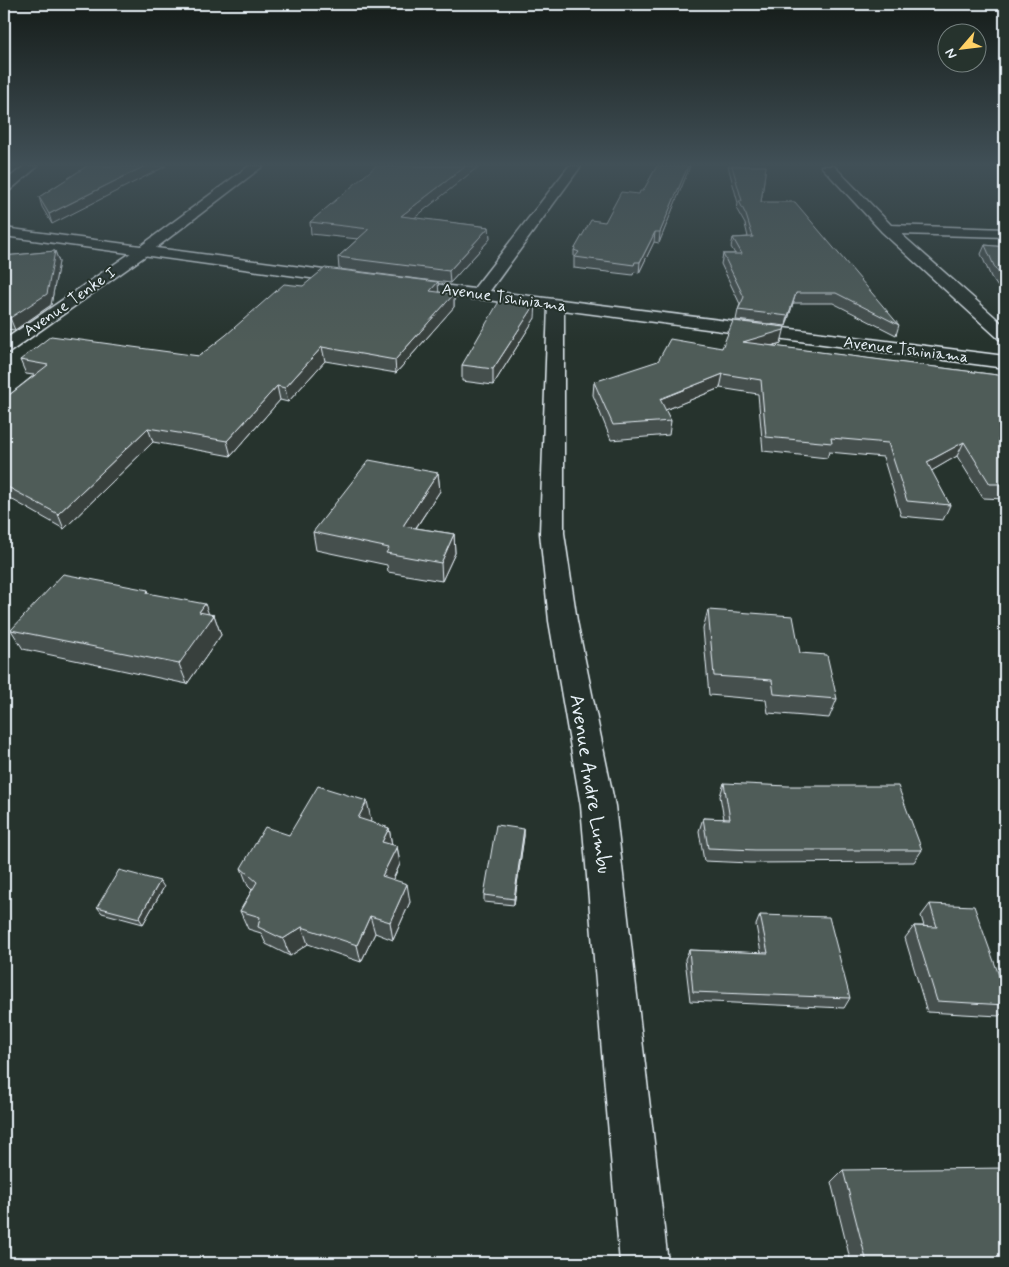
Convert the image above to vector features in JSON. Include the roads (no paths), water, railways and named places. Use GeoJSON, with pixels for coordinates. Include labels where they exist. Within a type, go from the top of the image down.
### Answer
{"type":"FeatureCollection","features":[{"type":"Feature","properties":{"kind":"street","name":"Avenue Tenke I"},"geometry":{"type":"LineString","coordinates":[[4,348],[178,225]]}},
{"type":"Feature","properties":{"kind":"street"},"geometry":{"type":"LineString","coordinates":[[478,295],[531,225]]}},
{"type":"Feature","properties":{"kind":"street"},"geometry":{"type":"LineString","coordinates":[[883,225],[1005,335]]}},
{"type":"Feature","properties":{"kind":"street"},"geometry":{"type":"LineString","coordinates":[[887,229],[1005,234]]}},
{"type":"Feature","properties":{"kind":"street"},"geometry":{"type":"LineString","coordinates":[[4,232],[370,280]]}},
{"type":"Feature","properties":{"kind":"street","name":"Avenue Tshiniama"},"geometry":{"type":"LineString","coordinates":[[389,283],[1005,362]]}},
{"type":"Feature","properties":{"kind":"street","name":"Avenue Andre Lumbu"},"geometry":{"type":"LineString","coordinates":[[556,305],[552,533],[563,621],[598,806],[644,1263]]}}]}
